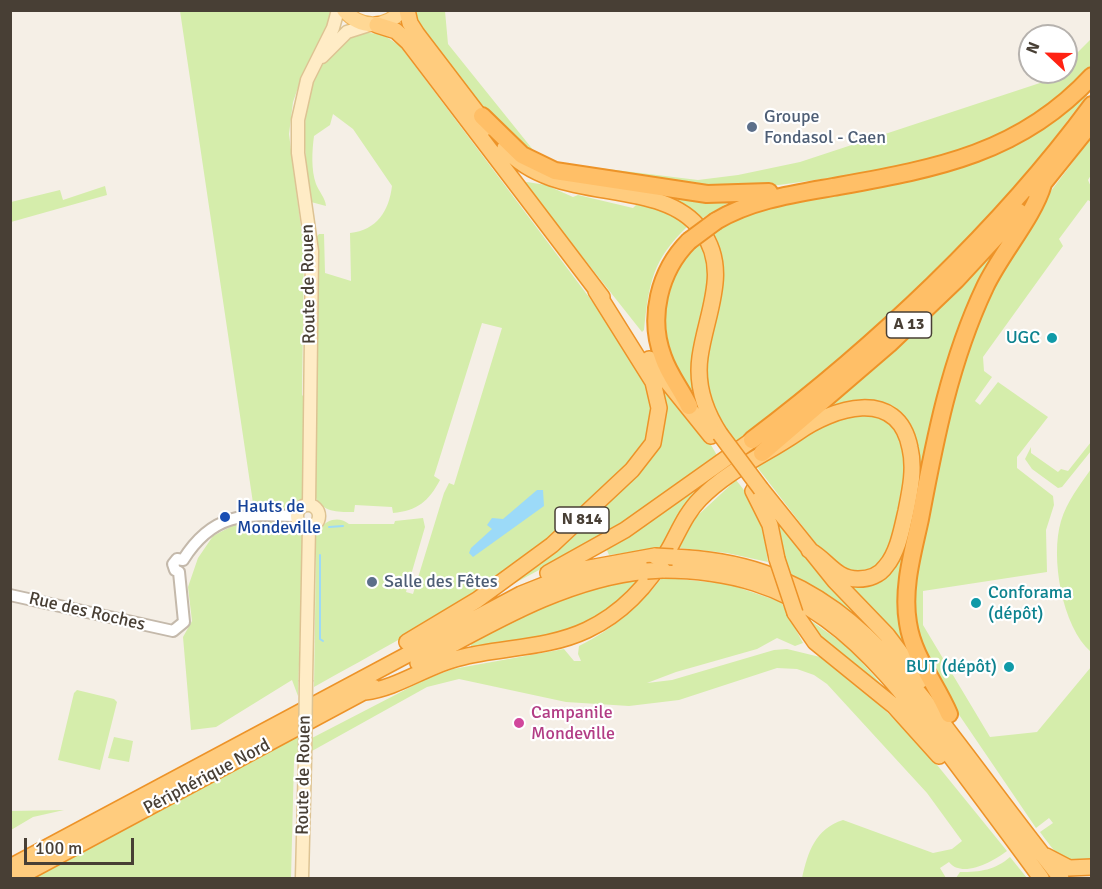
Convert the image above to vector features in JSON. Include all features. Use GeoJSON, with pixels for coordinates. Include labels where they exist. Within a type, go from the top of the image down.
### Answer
{"type":"FeatureCollection","features":[{"type":"Feature","properties":{"kind":"highway","name":"N 814"},"geometry":{"type":"LineString","coordinates":[[407,10],[408,20],[417,34],[510,154],[533,171],[566,183],[665,205],[685,214],[700,227],[712,250],[717,272],[699,358],[699,376],[705,405],[717,436]]}},
{"type":"Feature","properties":{"kind":"highway","name":"N 814"},"geometry":{"type":"LineString","coordinates":[[362,685],[383,656],[477,600],[543,552],[582,519],[648,452],[659,422],[656,388],[596,291],[408,42],[396,31],[373,25]]}},
{"type":"Feature","properties":{"kind":"highway"},"geometry":{"type":"LineString","coordinates":[[689,406],[663,360],[656,322],[658,298],[667,272],[679,251],[689,242],[716,221],[760,202],[930,169],[989,150],[1038,122],[1092,76]]}},
{"type":"Feature","properties":{"kind":"highway","name":"A 13"},"geometry":{"type":"LineString","coordinates":[[757,446],[808,396],[894,321],[999,215],[1092,105]]}},
{"type":"Feature","properties":{"kind":"highway"},"geometry":{"type":"LineString","coordinates":[[482,117],[522,155],[555,171],[714,195],[748,194],[796,188],[818,189]]}},
{"type":"Feature","properties":{"kind":"highway","name":"A 13"},"geometry":{"type":"LineString","coordinates":[[757,446],[918,317],[985,249],[1043,184],[1092,122]]}},
{"type":"Feature","properties":{"kind":"highway"},"geometry":{"type":"LineString","coordinates":[[949,714],[920,661],[911,637],[906,605],[910,571],[934,446],[958,350],[988,281],[1038,199],[1043,184]]}},
{"type":"Feature","properties":{"kind":"highway","name":"N 814"},"geometry":{"type":"LineString","coordinates":[[596,291],[604,298],[679,399],[689,406],[717,436],[757,490],[835,581],[887,635],[949,714],[967,756]]}},
{"type":"Feature","properties":{"kind":"highway"},"geometry":{"type":"LineString","coordinates":[[453,628],[459,620],[625,530],[757,446],[776,448],[823,416],[853,408],[870,408],[886,413],[899,423],[907,436],[912,460],[910,486],[901,530],[885,568],[870,577],[848,578],[833,571],[819,555],[809,550]]}},
{"type":"Feature","properties":{"kind":"highway"},"geometry":{"type":"LineString","coordinates":[[362,685],[381,690],[456,658],[559,640],[598,625],[631,600],[649,580],[684,519],[700,499],[757,446]]}},
{"type":"Feature","properties":{"kind":"highway","name":"N 814"},"geometry":{"type":"LineString","coordinates":[[757,490],[770,525],[777,559],[795,613],[815,642],[894,706],[979,805],[994,814]]}},
{"type":"Feature","properties":{"kind":"highway","name":"N 814"},"geometry":{"type":"LineString","coordinates":[[362,685],[453,628],[556,578],[598,566],[655,556],[721,561],[765,572],[803,589],[836,609],[892,659],[1060,879]]}},
{"type":"Feature","properties":{"kind":"highway","name":"N 814"},"geometry":{"type":"LineString","coordinates":[[362,685],[551,595],[599,579],[655,571],[705,572],[747,581],[785,595],[826,617],[855,641],[886,672],[1041,879]]}},
{"type":"Feature","properties":{"kind":"highway","name":"Périphérique Nord"},"geometry":{"type":"LineString","coordinates":[[10,867],[362,685]]}},
{"type":"Feature","properties":{"kind":"highway","name":"Périphérique Nord"},"geometry":{"type":"LineString","coordinates":[[17,879],[362,685]]}},
{"type":"Feature","properties":{"kind":"highway","name":"N 814"},"geometry":{"type":"LineString","coordinates":[[1041,853],[1069,868],[1092,867]]}},
{"type":"Feature","properties":{"kind":"main road","name":"Route de Rouen"},"geometry":{"type":"LineString","coordinates":[[302,879],[309,527],[316,523],[319,515],[317,509],[309,505],[312,251],[297,138],[303,93],[333,28],[338,10]]}},
{"type":"Feature","properties":{"kind":"main road"},"geometry":{"type":"LineString","coordinates":[[344,10],[353,20],[373,25],[393,19],[402,10]]}},
{"type":"Feature","properties":{"kind":"main road","name":"Route de Rouen"},"geometry":{"type":"LineString","coordinates":[[314,67],[341,36],[356,27],[373,25]]}},
{"type":"Feature","properties":{"kind":"main road"},"geometry":{"type":"LineString","coordinates":[[309,505],[302,507],[297,516],[300,524],[309,527]]}},
{"type":"Feature","properties":{"kind":"street","name":"Rue des Roches"},"geometry":{"type":"LineString","coordinates":[[10,595],[173,631],[184,622],[179,572],[175,570],[173,564],[177,559],[183,560],[203,533],[219,523],[247,516],[297,516]]}},
{"type":"Feature","properties":{"kind":"green space"},"geometry":{"type":"Polygon","coordinates":[[[332,10],[325,32],[302,76],[293,102],[289,134],[304,251],[302,395],[307,400],[304,497],[287,510],[266,511],[263,503],[253,503],[180,11],[332,10]]]}},
{"type":"Feature","properties":{"kind":"green space"},"geometry":{"type":"Polygon","coordinates":[[[414,11],[445,11],[448,44],[534,151],[558,163],[698,180],[738,175],[800,162],[1037,84],[1074,84],[1050,107],[993,141],[916,166],[779,185],[723,188],[556,166],[537,158],[501,127],[484,108],[449,66],[414,11]]]}},
{"type":"Feature","properties":{"kind":"green space"},"geometry":{"type":"Polygon","coordinates":[[[356,32],[382,34],[400,46],[619,337],[648,386],[653,420],[651,431],[641,450],[627,466],[563,526],[520,562],[448,611],[314,687],[316,553],[312,546],[316,534],[325,524],[336,520],[349,524],[394,524],[395,521],[423,518],[425,527],[406,592],[413,594],[444,493],[449,483],[454,485],[502,328],[482,323],[434,476],[440,480],[427,499],[409,510],[393,513],[392,507],[355,505],[354,512],[342,512],[321,505],[314,494],[315,239],[319,234],[324,234],[325,273],[351,281],[350,233],[368,228],[380,218],[388,203],[392,186],[353,129],[333,114],[330,125],[314,136],[313,148],[314,179],[326,206],[311,202],[305,148],[306,110],[310,92],[316,75],[325,61],[356,32]]]}},
{"type":"Feature","properties":{"kind":"green space"},"geometry":{"type":"Polygon","coordinates":[[[1091,39],[1091,68],[1078,80],[1078,52],[1091,39]]]}},
{"type":"Feature","properties":{"kind":"green space"},"geometry":{"type":"Polygon","coordinates":[[[1091,82],[1091,90],[1026,175],[983,225],[856,349],[737,443],[715,414],[707,392],[707,359],[719,308],[723,274],[719,251],[710,230],[746,212],[938,170],[1091,82]]]}},
{"type":"Feature","properties":{"kind":"green space"},"geometry":{"type":"Polygon","coordinates":[[[1091,138],[1091,175],[1088,180],[1091,187],[1091,202],[1088,200],[1059,239],[1063,246],[983,357],[984,371],[992,377],[975,401],[980,405],[998,382],[1048,417],[1017,457],[1017,468],[1053,496],[1054,505],[1046,530],[1047,572],[923,591],[923,625],[990,737],[1037,732],[1091,667],[1091,860],[1074,862],[1061,857],[1040,832],[1053,823],[1049,818],[1036,828],[932,675],[911,611],[918,551],[967,340],[1029,220],[1091,138]]]}},
{"type":"Feature","properties":{"kind":"green space"},"geometry":{"type":"Polygon","coordinates":[[[524,183],[546,185],[573,197],[578,195],[633,208],[637,204],[670,215],[688,226],[667,250],[654,273],[642,332],[524,183]]]}},
{"type":"Feature","properties":{"kind":"green space"},"geometry":{"type":"Polygon","coordinates":[[[105,186],[107,195],[11,222],[11,202],[60,190],[63,200],[105,186]]]}},
{"type":"Feature","properties":{"kind":"green space"},"geometry":{"type":"Polygon","coordinates":[[[650,195],[733,200],[701,219],[650,195]]]}},
{"type":"Feature","properties":{"kind":"green space"},"geometry":{"type":"Polygon","coordinates":[[[1005,236],[979,289],[911,535],[908,651],[849,586],[881,575],[914,472],[892,414],[822,411],[1005,236]]]}},
{"type":"Feature","properties":{"kind":"green space"},"geometry":{"type":"Polygon","coordinates":[[[698,239],[705,254],[708,282],[693,353],[693,395],[687,393],[667,357],[662,301],[667,280],[698,239]]]}},
{"type":"Feature","properties":{"kind":"green space"},"geometry":{"type":"Polygon","coordinates":[[[662,385],[708,440],[718,457],[613,530],[502,590],[656,447],[662,385]]]}},
{"type":"Feature","properties":{"kind":"green space"},"geometry":{"type":"Polygon","coordinates":[[[854,415],[874,417],[889,423],[898,433],[905,461],[898,518],[889,552],[880,565],[856,575],[831,563],[757,467],[820,426],[854,415]]]}},
{"type":"Feature","properties":{"kind":"green space"},"geometry":{"type":"Polygon","coordinates":[[[1091,442],[1091,451],[1062,487],[1058,488],[1032,469],[1025,459],[1031,447],[1031,453],[1058,472],[1061,469],[1068,471],[1091,442]]]}},
{"type":"Feature","properties":{"kind":"green space"},"geometry":{"type":"Polygon","coordinates":[[[1091,469],[1091,652],[1081,641],[1066,609],[1061,591],[1057,553],[1061,521],[1074,493],[1091,469]]]}},
{"type":"Feature","properties":{"kind":"green space"},"geometry":{"type":"Polygon","coordinates":[[[736,480],[759,518],[768,562],[727,553],[679,548],[695,518],[736,480]]]}},
{"type":"Feature","properties":{"kind":"green space"},"geometry":{"type":"Polygon","coordinates":[[[754,484],[895,654],[785,574],[754,484]]]}},
{"type":"Feature","properties":{"kind":"green space"},"geometry":{"type":"Polygon","coordinates":[[[702,487],[694,495],[663,548],[609,555],[606,548],[702,487]]]}},
{"type":"Feature","properties":{"kind":"green space"},"geometry":{"type":"Polygon","coordinates":[[[285,520],[292,523],[303,535],[298,696],[292,680],[216,727],[191,730],[183,637],[192,621],[188,587],[198,558],[213,536],[234,525],[285,520]]]}},
{"type":"Feature","properties":{"kind":"green space"},"geometry":{"type":"Polygon","coordinates":[[[643,579],[622,603],[573,632],[473,650],[470,643],[553,602],[597,587],[643,579]]]}},
{"type":"Feature","properties":{"kind":"green space"},"geometry":{"type":"Polygon","coordinates":[[[661,579],[728,584],[781,602],[803,643],[795,646],[777,638],[757,649],[676,672],[647,683],[672,680],[774,650],[787,649],[820,657],[873,698],[929,755],[1007,851],[970,869],[955,867],[949,862],[940,868],[946,878],[802,878],[810,851],[819,835],[833,824],[843,820],[933,853],[952,849],[962,841],[927,793],[827,684],[814,675],[797,669],[777,668],[679,700],[629,706],[566,702],[459,679],[427,687],[312,751],[312,738],[426,679],[453,669],[564,649],[574,661],[581,661],[578,654],[579,646],[614,625],[634,608],[661,579]]]}},
{"type":"Feature","properties":{"kind":"green space"},"geometry":{"type":"Polygon","coordinates":[[[800,613],[848,647],[912,718],[820,641],[800,613]]]}},
{"type":"Feature","properties":{"kind":"green space"},"geometry":{"type":"Polygon","coordinates":[[[77,690],[114,699],[117,702],[100,770],[58,760],[74,693],[77,690]]]}},
{"type":"Feature","properties":{"kind":"green space"},"geometry":{"type":"Polygon","coordinates":[[[298,736],[298,758],[294,761],[291,878],[25,878],[298,736]]]}},
{"type":"Feature","properties":{"kind":"green space"},"geometry":{"type":"Polygon","coordinates":[[[114,737],[133,741],[129,762],[108,758],[114,737]]]}},
{"type":"Feature","properties":{"kind":"green space"},"geometry":{"type":"Polygon","coordinates":[[[64,810],[33,817],[11,830],[11,811],[64,810]]]}},
{"type":"Feature","properties":{"kind":"green space"},"geometry":{"type":"Polygon","coordinates":[[[1010,857],[1027,878],[956,878],[960,872],[987,869],[999,865],[1010,857]]]}},
{"type":"Feature","properties":{"kind":"water"},"geometry":{"type":"Polygon","coordinates":[[[537,490],[543,490],[544,506],[473,557],[469,553],[471,548],[492,529],[487,525],[492,518],[503,519],[537,490]]]}},
{"type":"Feature","properties":{"kind":"waterway"},"geometry":{"type":"LineString","coordinates":[[329,527],[343,526]]}},
{"type":"Feature","properties":{"kind":"waterway"},"geometry":{"type":"LineString","coordinates":[[320,555],[320,639],[323,641]]}},
{"type":"Feature","properties":{"kind":"place","name":"Groupe Fondasol - Caen"},"geometry":{"type":"Point","coordinates":[752,127]}},
{"type":"Feature","properties":{"kind":"place","name":"UGC"},"geometry":{"type":"Point","coordinates":[1052,338]}},
{"type":"Feature","properties":{"kind":"place","name":"Hauts de Mondeville"},"geometry":{"type":"Point","coordinates":[225,517]}},
{"type":"Feature","properties":{"kind":"place","name":"Salle des Fêtes"},"geometry":{"type":"Point","coordinates":[372,582]}},
{"type":"Feature","properties":{"kind":"place","name":"Conforama (dépôt)"},"geometry":{"type":"Point","coordinates":[976,603]}},
{"type":"Feature","properties":{"kind":"place","name":"BUT (dépôt)"},"geometry":{"type":"Point","coordinates":[1009,667]}},
{"type":"Feature","properties":{"kind":"place","name":"Campanile Mondeville"},"geometry":{"type":"Point","coordinates":[519,723]}}]}
